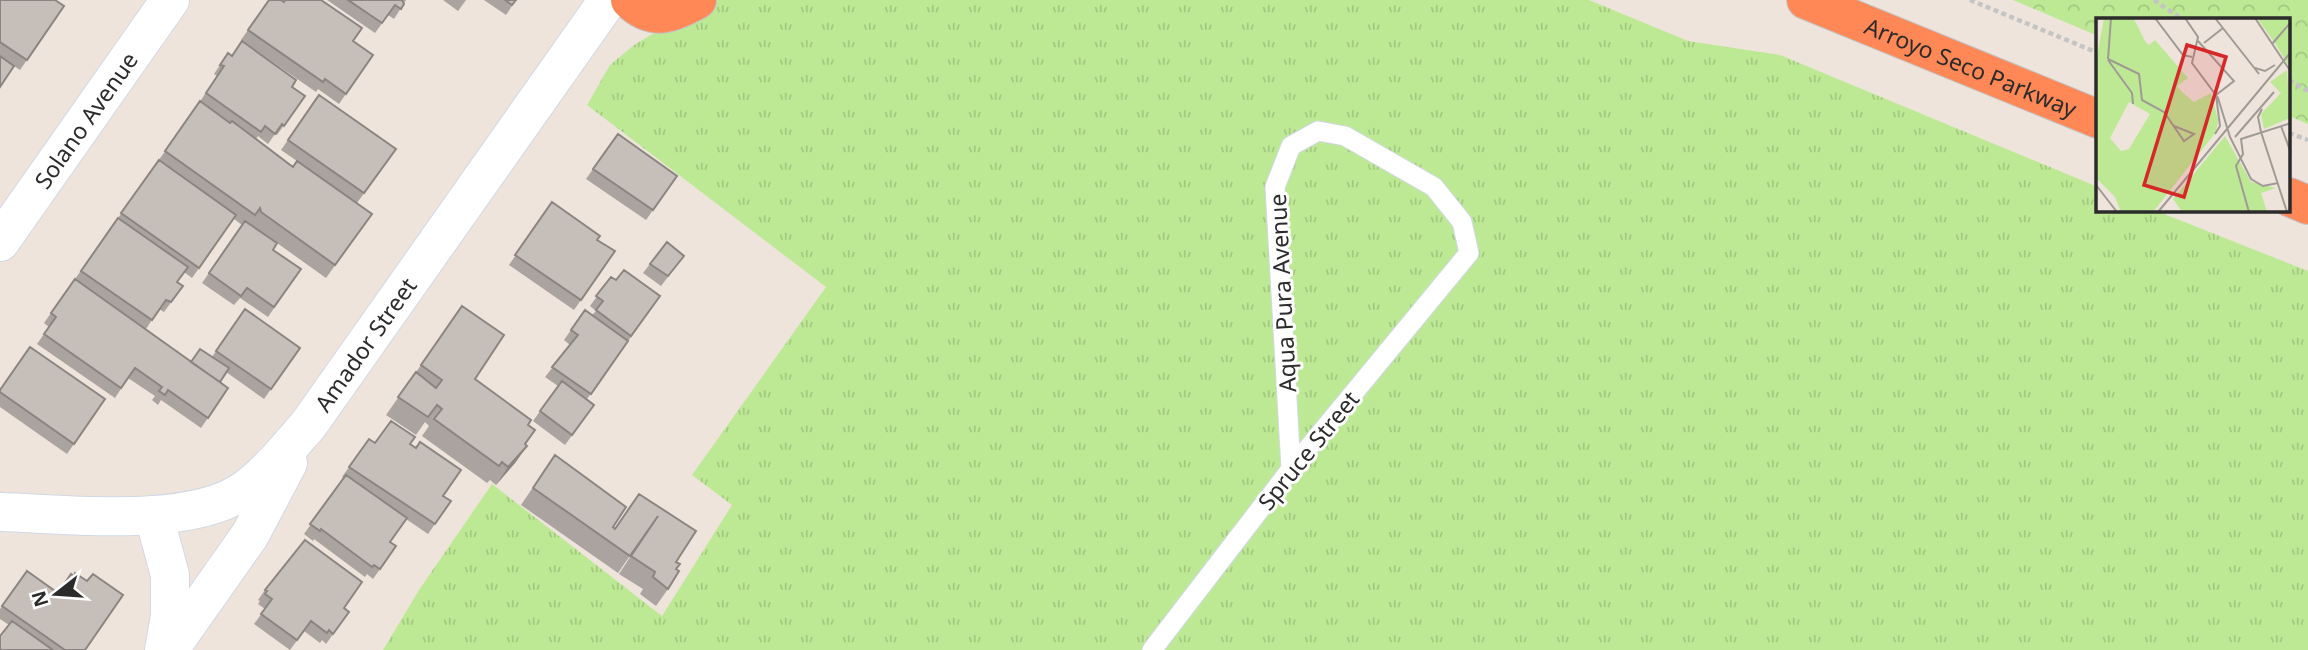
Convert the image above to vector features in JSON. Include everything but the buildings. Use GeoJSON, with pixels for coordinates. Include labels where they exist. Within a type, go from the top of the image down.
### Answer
{"type":"FeatureCollection","features":[{"type":"Feature","properties":{"kind":"highway"},"geometry":{"type":"LineString","coordinates":[[630,0],[639,9],[655,14],[674,13],[697,0]]}},
{"type":"Feature","properties":{"kind":"highway","name":"Arroyo Seco Parkway"},"geometry":{"type":"LineString","coordinates":[[1806,0],[2096,118]]}},
{"type":"Feature","properties":{"kind":"highway"},"geometry":{"type":"LineString","coordinates":[[2290,197],[2308,205]]}},
{"type":"Feature","properties":{"kind":"main road","name":"Solano Avenue"},"geometry":{"type":"LineString","coordinates":[[0,242],[170,0]]}},
{"type":"Feature","properties":{"kind":"main road","name":"Amador Street"},"geometry":{"type":"LineString","coordinates":[[0,512],[154,516],[213,505],[244,490],[272,467],[309,424],[608,0]]}},
{"type":"Feature","properties":{"kind":"main road"},"geometry":{"type":"LineString","coordinates":[[167,650],[250,535],[309,424]]}},
{"type":"Feature","properties":{"kind":"main road"},"geometry":{"type":"LineString","coordinates":[[154,516],[170,575],[167,650]]}},
{"type":"Feature","properties":{"kind":"lane","name":"Aqua Pura Avenue"},"geometry":{"type":"LineString","coordinates":[[1291,470],[1275,187],[1290,146],[1318,131],[1345,136],[1434,187],[1462,222],[1469,253]]}},
{"type":"Feature","properties":{"kind":"lane","name":"Spruce Street"},"geometry":{"type":"LineString","coordinates":[[1152,650],[1291,470],[1469,253]]}},
{"type":"Feature","properties":{"kind":"path"},"geometry":{"type":"LineString","coordinates":[[1970,0],[2096,52]]}},
{"type":"Feature","properties":{"kind":"path"},"geometry":{"type":"LineString","coordinates":[[2154,0],[2181,18]]}},
{"type":"Feature","properties":{"kind":"path"},"geometry":{"type":"LineString","coordinates":[[2290,81],[2308,91]]}},
{"type":"Feature","properties":{"kind":"path"},"geometry":{"type":"LineString","coordinates":[[2290,133],[2308,140]]}},
{"type":"Feature","properties":{"kind":"green space"},"geometry":{"type":"Polygon","coordinates":[[[709,0],[1589,0],[1688,41],[1780,55],[2096,186],[2096,212],[2159,212],[2308,271],[2308,650],[383,650],[419,590],[492,484],[662,616],[732,505],[692,475],[826,287],[587,105],[610,65],[634,45],[709,0]]]}},
{"type":"Feature","properties":{"kind":"green space"},"geometry":{"type":"Polygon","coordinates":[[[2013,0],[2308,0],[2308,124],[2290,116],[2290,18],[2096,18],[2096,35],[2013,0]]]}}]}
